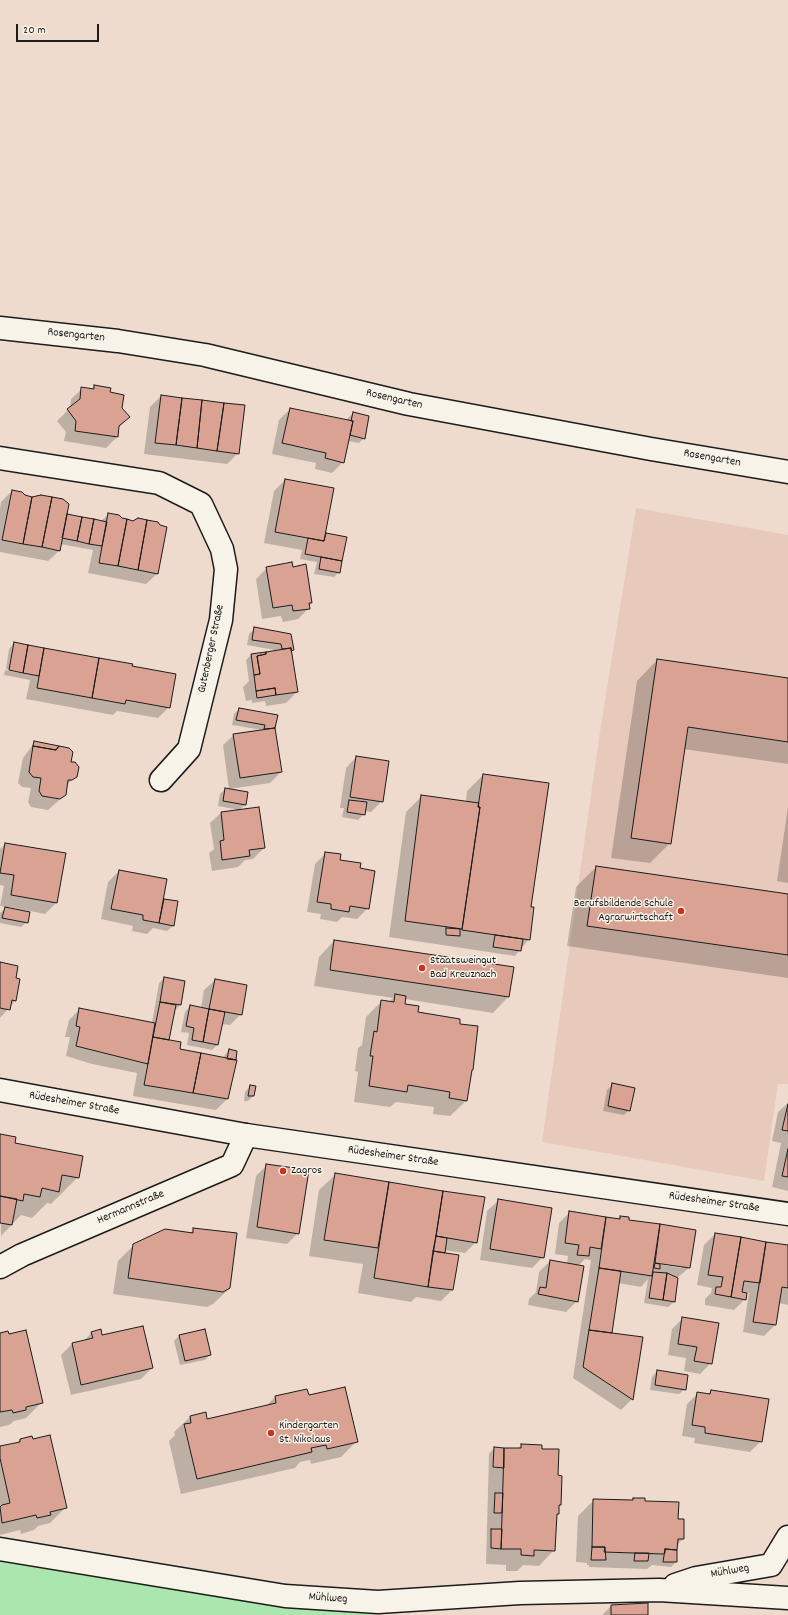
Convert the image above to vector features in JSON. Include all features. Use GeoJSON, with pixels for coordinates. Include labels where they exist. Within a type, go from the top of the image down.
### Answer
{"type":"FeatureCollection","features":[{"type":"Feature","properties":{"kind":"street","name":"Rosengarten"},"geometry":{"type":"LineString","coordinates":[[0,328],[118,341],[205,355],[409,404],[651,449],[788,472]]}},
{"type":"Feature","properties":{"kind":"street","name":"Gutenberger Straße"},"geometry":{"type":"LineString","coordinates":[[0,458],[159,483],[201,504],[222,549],[226,569],[221,620],[189,749],[161,780]]}},
{"type":"Feature","properties":{"kind":"street","name":"Rüdesheimer Straße"},"geometry":{"type":"LineString","coordinates":[[0,1090],[246,1135],[788,1214]]}},
{"type":"Feature","properties":{"kind":"street","name":"Hermannstraße"},"geometry":{"type":"LineString","coordinates":[[0,1266],[22,1255],[232,1164],[246,1135]]}},
{"type":"Feature","properties":{"kind":"street","name":"Mühlweg"},"geometry":{"type":"LineString","coordinates":[[659,1590],[696,1578],[771,1565],[788,1537]]}},
{"type":"Feature","properties":{"kind":"street","name":"Mühlweg"},"geometry":{"type":"LineString","coordinates":[[0,1549],[285,1596],[378,1602],[520,1593],[659,1590],[788,1598]]}},
{"type":"Feature","properties":{"kind":"shaded area","name":"Berufsbildende Schule Agrarwirtschaft"},"geometry":{"type":"Polygon","coordinates":[[[636,508],[788,535],[788,1084],[778,1084],[764,1181],[542,1142],[599,738],[636,508]]]}},
{"type":"Feature","properties":{"kind":"green space"},"geometry":{"type":"Polygon","coordinates":[[[0,1559],[258,1604],[376,1615],[0,1615],[0,1559]]]}},
{"type":"Feature","properties":{"kind":"building"},"geometry":{"type":"Polygon","coordinates":[[[94,385],[111,388],[110,392],[124,395],[122,408],[130,417],[119,426],[118,437],[75,431],[76,421],[67,409],[80,399],[81,387],[94,389],[94,385]]]}},
{"type":"Feature","properties":{"kind":"building"},"geometry":{"type":"Polygon","coordinates":[[[161,395],[182,398],[176,445],[155,443],[161,395]]]}},
{"type":"Feature","properties":{"kind":"building"},"geometry":{"type":"Polygon","coordinates":[[[182,398],[202,400],[197,448],[176,445],[182,398]]]}},
{"type":"Feature","properties":{"kind":"building"},"geometry":{"type":"Polygon","coordinates":[[[202,400],[224,403],[217,451],[197,448],[202,400]]]}},
{"type":"Feature","properties":{"kind":"building"},"geometry":{"type":"Polygon","coordinates":[[[224,403],[245,405],[239,454],[217,451],[224,403]]]}},
{"type":"Feature","properties":{"kind":"building"},"geometry":{"type":"Polygon","coordinates":[[[290,408],[353,421],[344,463],[325,458],[326,453],[282,443],[290,408]]]}},
{"type":"Feature","properties":{"kind":"building"},"geometry":{"type":"Polygon","coordinates":[[[353,412],[369,416],[365,439],[350,435],[353,412]]]}},
{"type":"Feature","properties":{"kind":"building"},"geometry":{"type":"Polygon","coordinates":[[[285,479],[334,488],[324,541],[275,532],[285,479]]]}},
{"type":"Feature","properties":{"kind":"building"},"geometry":{"type":"Polygon","coordinates":[[[12,490],[22,492],[25,495],[32,497],[23,544],[2,540],[12,490]]]}},
{"type":"Feature","properties":{"kind":"building"},"geometry":{"type":"Polygon","coordinates":[[[41,495],[52,497],[42,547],[23,544],[32,497],[41,495]]]}},
{"type":"Feature","properties":{"kind":"building"},"geometry":{"type":"Polygon","coordinates":[[[52,497],[63,499],[69,504],[60,551],[42,547],[52,497]]]}},
{"type":"Feature","properties":{"kind":"building"},"geometry":{"type":"Polygon","coordinates":[[[108,513],[119,515],[122,518],[127,519],[118,566],[99,563],[108,513]]]}},
{"type":"Feature","properties":{"kind":"building"},"geometry":{"type":"Polygon","coordinates":[[[67,514],[82,517],[77,541],[62,538],[67,514]]]}},
{"type":"Feature","properties":{"kind":"building"},"geometry":{"type":"Polygon","coordinates":[[[82,517],[94,519],[89,544],[77,541],[82,517]]]}},
{"type":"Feature","properties":{"kind":"building"},"geometry":{"type":"Polygon","coordinates":[[[138,518],[147,520],[138,570],[118,566],[127,519],[133,521],[138,518]]]}},
{"type":"Feature","properties":{"kind":"building"},"geometry":{"type":"Polygon","coordinates":[[[94,519],[107,522],[102,546],[89,544],[94,519]]]}},
{"type":"Feature","properties":{"kind":"building"},"geometry":{"type":"Polygon","coordinates":[[[147,520],[158,522],[160,525],[167,527],[158,574],[138,570],[147,520]]]}},
{"type":"Feature","properties":{"kind":"building"},"geometry":{"type":"Polygon","coordinates":[[[326,533],[347,537],[342,561],[305,554],[308,538],[324,541],[326,533]]]}},
{"type":"Feature","properties":{"kind":"building"},"geometry":{"type":"Polygon","coordinates":[[[321,557],[342,561],[340,573],[319,569],[321,557]]]}},
{"type":"Feature","properties":{"kind":"building"},"geometry":{"type":"Polygon","coordinates":[[[292,562],[293,567],[306,564],[312,603],[309,603],[310,609],[293,611],[292,605],[273,608],[266,567],[292,562]]]}},
{"type":"Feature","properties":{"kind":"building"},"geometry":{"type":"Polygon","coordinates":[[[254,627],[291,634],[294,650],[291,651],[291,648],[282,649],[281,644],[252,640],[254,627]]]}},
{"type":"Feature","properties":{"kind":"building"},"geometry":{"type":"Polygon","coordinates":[[[14,642],[28,645],[23,673],[9,670],[14,642]]]}},
{"type":"Feature","properties":{"kind":"building"},"geometry":{"type":"Polygon","coordinates":[[[28,645],[44,648],[39,676],[23,673],[28,645]]]}},
{"type":"Feature","properties":{"kind":"building"},"geometry":{"type":"Polygon","coordinates":[[[44,648],[99,658],[92,698],[37,688],[44,648]]]}},
{"type":"Feature","properties":{"kind":"building"},"geometry":{"type":"Polygon","coordinates":[[[291,648],[298,692],[276,695],[275,688],[256,691],[254,675],[260,674],[257,656],[266,654],[266,652],[291,648]]]}},
{"type":"Feature","properties":{"kind":"building"},"geometry":{"type":"Polygon","coordinates":[[[266,652],[266,654],[257,656],[260,674],[254,675],[251,654],[266,652]]]}},
{"type":"Feature","properties":{"kind":"building"},"geometry":{"type":"Polygon","coordinates":[[[99,658],[176,674],[170,708],[126,700],[125,704],[92,698],[99,658]]]}},
{"type":"Feature","properties":{"kind":"building"},"geometry":{"type":"Polygon","coordinates":[[[657,659],[788,678],[788,742],[688,727],[671,844],[631,838],[657,659]]]}},
{"type":"Feature","properties":{"kind":"building"},"geometry":{"type":"Polygon","coordinates":[[[275,688],[276,695],[257,698],[256,691],[275,688]]]}},
{"type":"Feature","properties":{"kind":"building"},"geometry":{"type":"Polygon","coordinates":[[[239,708],[278,715],[275,728],[264,729],[265,725],[236,720],[239,708]]]}},
{"type":"Feature","properties":{"kind":"building"},"geometry":{"type":"Polygon","coordinates":[[[275,728],[282,772],[240,778],[233,734],[275,728]]]}},
{"type":"Feature","properties":{"kind":"building"},"geometry":{"type":"Polygon","coordinates":[[[34,741],[59,746],[56,750],[33,746],[34,741]]]}},
{"type":"Feature","properties":{"kind":"building"},"geometry":{"type":"Polygon","coordinates":[[[33,746],[56,750],[59,746],[69,748],[73,752],[71,762],[75,762],[79,767],[77,777],[72,780],[68,780],[66,795],[60,799],[42,796],[39,791],[41,778],[33,777],[29,772],[33,746]]]}},
{"type":"Feature","properties":{"kind":"building"},"geometry":{"type":"Polygon","coordinates":[[[356,756],[389,761],[383,802],[350,797],[356,756]]]}},
{"type":"Feature","properties":{"kind":"building"},"geometry":{"type":"Polygon","coordinates":[[[483,774],[549,783],[531,907],[534,907],[530,940],[462,930],[480,807],[478,807],[483,774]]]}},
{"type":"Feature","properties":{"kind":"building"},"geometry":{"type":"Polygon","coordinates":[[[225,788],[248,792],[246,805],[223,801],[225,788]]]}},
{"type":"Feature","properties":{"kind":"building"},"geometry":{"type":"Polygon","coordinates":[[[421,795],[479,803],[478,807],[480,807],[462,929],[405,921],[421,795]]]}},
{"type":"Feature","properties":{"kind":"building"},"geometry":{"type":"Polygon","coordinates":[[[349,800],[367,802],[365,815],[347,812],[349,800]]]}},
{"type":"Feature","properties":{"kind":"building"},"geometry":{"type":"Polygon","coordinates":[[[259,807],[265,848],[249,850],[250,856],[222,860],[220,841],[224,840],[221,812],[259,807]]]}},
{"type":"Feature","properties":{"kind":"building"},"geometry":{"type":"Polygon","coordinates":[[[5,843],[66,853],[57,903],[11,895],[14,875],[0,873],[5,843]]]}},
{"type":"Feature","properties":{"kind":"building"},"geometry":{"type":"Polygon","coordinates":[[[325,852],[341,854],[340,860],[361,863],[360,868],[375,871],[369,909],[350,906],[349,912],[331,909],[331,904],[317,902],[325,852]]]}},
{"type":"Feature","properties":{"kind":"building"},"geometry":{"type":"Polygon","coordinates":[[[596,866],[788,894],[788,955],[587,926],[596,866]]]}},
{"type":"Feature","properties":{"kind":"building"},"geometry":{"type":"Polygon","coordinates":[[[119,870],[167,879],[159,923],[143,920],[143,915],[111,909],[119,870]]]}},
{"type":"Feature","properties":{"kind":"building"},"geometry":{"type":"Polygon","coordinates":[[[164,899],[178,901],[174,926],[159,923],[164,899]]]}},
{"type":"Feature","properties":{"kind":"building"},"geometry":{"type":"Polygon","coordinates":[[[5,907],[30,912],[28,923],[2,918],[5,907]]]}},
{"type":"Feature","properties":{"kind":"building"},"geometry":{"type":"Polygon","coordinates":[[[446,928],[460,929],[460,936],[446,935],[446,928]]]}},
{"type":"Feature","properties":{"kind":"building"},"geometry":{"type":"Polygon","coordinates":[[[495,935],[523,939],[521,951],[493,947],[495,935]]]}},
{"type":"Feature","properties":{"kind":"building","name":"Staatsweingut Bad Kreuznach"},"geometry":{"type":"Polygon","coordinates":[[[334,940],[514,967],[509,997],[330,970],[334,940]]]}},
{"type":"Feature","properties":{"kind":"building"},"geometry":{"type":"Polygon","coordinates":[[[0,962],[18,966],[16,978],[20,979],[16,1001],[12,1000],[10,1010],[0,1008],[0,962]]]}},
{"type":"Feature","properties":{"kind":"building"},"geometry":{"type":"Polygon","coordinates":[[[164,977],[185,981],[181,1005],[160,1002],[164,977]]]}},
{"type":"Feature","properties":{"kind":"building"},"geometry":{"type":"Polygon","coordinates":[[[215,979],[247,985],[242,1015],[209,1009],[215,979]]]}},
{"type":"Feature","properties":{"kind":"building"},"geometry":{"type":"Polygon","coordinates":[[[395,994],[406,996],[405,1004],[419,1006],[418,1012],[460,1019],[460,1024],[478,1026],[473,1070],[467,1101],[449,1098],[450,1092],[408,1085],[407,1092],[369,1086],[373,1056],[370,1056],[374,1031],[377,1032],[381,1000],[394,1002],[395,994]]]}},
{"type":"Feature","properties":{"kind":"building"},"geometry":{"type":"Polygon","coordinates":[[[160,1002],[176,1005],[169,1040],[153,1037],[160,1002]]]}},
{"type":"Feature","properties":{"kind":"building"},"geometry":{"type":"Polygon","coordinates":[[[190,1005],[209,1009],[203,1042],[192,1040],[194,1028],[186,1026],[190,1005]]]}},
{"type":"Feature","properties":{"kind":"building"},"geometry":{"type":"Polygon","coordinates":[[[79,1008],[155,1023],[148,1064],[76,1046],[80,1027],[76,1026],[79,1008]]]}},
{"type":"Feature","properties":{"kind":"building"},"geometry":{"type":"Polygon","coordinates":[[[209,1009],[225,1012],[218,1045],[203,1042],[209,1009]]]}},
{"type":"Feature","properties":{"kind":"building"},"geometry":{"type":"Polygon","coordinates":[[[153,1037],[181,1042],[180,1049],[201,1053],[193,1093],[144,1085],[153,1037]]]}},
{"type":"Feature","properties":{"kind":"building"},"geometry":{"type":"Polygon","coordinates":[[[229,1049],[237,1051],[236,1060],[227,1059],[229,1049]]]}},
{"type":"Feature","properties":{"kind":"building"},"geometry":{"type":"Polygon","coordinates":[[[201,1053],[237,1060],[228,1099],[193,1093],[201,1053]]]}},
{"type":"Feature","properties":{"kind":"building"},"geometry":{"type":"Polygon","coordinates":[[[612,1083],[635,1088],[630,1111],[608,1106],[612,1083]]]}},
{"type":"Feature","properties":{"kind":"building"},"geometry":{"type":"Polygon","coordinates":[[[250,1085],[256,1086],[254,1096],[248,1096],[250,1085]]]}},
{"type":"Feature","properties":{"kind":"building"},"geometry":{"type":"Polygon","coordinates":[[[788,1104],[788,1131],[782,1130],[788,1104]]]}},
{"type":"Feature","properties":{"kind":"building"},"geometry":{"type":"Polygon","coordinates":[[[0,1134],[16,1137],[15,1143],[83,1156],[79,1178],[62,1175],[59,1192],[42,1188],[40,1197],[24,1194],[23,1201],[0,1196],[0,1134]]]}},
{"type":"Feature","properties":{"kind":"building"},"geometry":{"type":"Polygon","coordinates":[[[788,1149],[788,1177],[782,1176],[788,1149]]]}},
{"type":"Feature","properties":{"kind":"building"},"geometry":{"type":"Polygon","coordinates":[[[266,1164],[309,1170],[299,1234],[257,1227],[266,1164]]]}},
{"type":"Feature","properties":{"kind":"building"},"geometry":{"type":"Polygon","coordinates":[[[335,1173],[389,1182],[378,1248],[324,1240],[335,1173]]]}},
{"type":"Feature","properties":{"kind":"building"},"geometry":{"type":"Polygon","coordinates":[[[389,1182],[443,1191],[428,1287],[374,1278],[389,1182]]]}},
{"type":"Feature","properties":{"kind":"building"},"geometry":{"type":"Polygon","coordinates":[[[443,1191],[485,1197],[477,1243],[436,1236],[443,1191]]]}},
{"type":"Feature","properties":{"kind":"building"},"geometry":{"type":"Polygon","coordinates":[[[0,1196],[17,1199],[12,1225],[0,1223],[0,1196]]]}},
{"type":"Feature","properties":{"kind":"building"},"geometry":{"type":"Polygon","coordinates":[[[498,1199],[552,1208],[544,1258],[490,1249],[498,1199]]]}},
{"type":"Feature","properties":{"kind":"building"},"geometry":{"type":"Polygon","coordinates":[[[569,1211],[606,1217],[601,1249],[590,1247],[589,1256],[577,1255],[579,1245],[565,1243],[569,1211]]]}},
{"type":"Feature","properties":{"kind":"building"},"geometry":{"type":"Polygon","coordinates":[[[620,1216],[629,1217],[629,1220],[660,1224],[652,1276],[599,1268],[606,1217],[620,1219],[620,1216]]]}},
{"type":"Feature","properties":{"kind":"building"},"geometry":{"type":"Polygon","coordinates":[[[660,1224],[696,1230],[690,1268],[655,1263],[660,1224]]]}},
{"type":"Feature","properties":{"kind":"building"},"geometry":{"type":"Polygon","coordinates":[[[193,1228],[237,1233],[230,1288],[223,1292],[128,1278],[133,1244],[165,1229],[193,1233],[193,1228]]]}},
{"type":"Feature","properties":{"kind":"building"},"geometry":{"type":"Polygon","coordinates":[[[715,1233],[741,1237],[731,1297],[715,1294],[716,1287],[721,1287],[723,1277],[708,1275],[715,1233]]]}},
{"type":"Feature","properties":{"kind":"building"},"geometry":{"type":"Polygon","coordinates":[[[436,1236],[447,1238],[445,1253],[433,1251],[436,1236]]]}},
{"type":"Feature","properties":{"kind":"building"},"geometry":{"type":"Polygon","coordinates":[[[741,1237],[766,1242],[760,1283],[744,1281],[742,1292],[747,1293],[746,1300],[731,1297],[741,1237]]]}},
{"type":"Feature","properties":{"kind":"building"},"geometry":{"type":"Polygon","coordinates":[[[766,1242],[788,1245],[788,1288],[782,1287],[776,1325],[753,1322],[766,1242]]]}},
{"type":"Feature","properties":{"kind":"building"},"geometry":{"type":"Polygon","coordinates":[[[433,1251],[459,1255],[453,1290],[428,1287],[433,1251]]]}},
{"type":"Feature","properties":{"kind":"building"},"geometry":{"type":"Polygon","coordinates":[[[550,1260],[584,1266],[578,1302],[538,1294],[540,1287],[546,1288],[550,1260]]]}},
{"type":"Feature","properties":{"kind":"building"},"geometry":{"type":"Polygon","coordinates":[[[655,1263],[660,1264],[660,1269],[654,1268],[655,1263]]]}},
{"type":"Feature","properties":{"kind":"building"},"geometry":{"type":"Polygon","coordinates":[[[599,1268],[621,1271],[612,1333],[589,1330],[599,1268]]]}},
{"type":"Feature","properties":{"kind":"building"},"geometry":{"type":"Polygon","coordinates":[[[653,1272],[667,1273],[663,1300],[649,1298],[653,1272]]]}},
{"type":"Feature","properties":{"kind":"building"},"geometry":{"type":"Polygon","coordinates":[[[667,1273],[678,1278],[675,1302],[663,1300],[667,1273]]]}},
{"type":"Feature","properties":{"kind":"building"},"geometry":{"type":"Polygon","coordinates":[[[682,1317],[719,1323],[712,1364],[694,1361],[697,1347],[678,1344],[682,1317]]]}},
{"type":"Feature","properties":{"kind":"building"},"geometry":{"type":"Polygon","coordinates":[[[143,1326],[153,1368],[81,1385],[72,1343],[93,1338],[91,1332],[101,1329],[102,1335],[143,1326]]]}},
{"type":"Feature","properties":{"kind":"building"},"geometry":{"type":"Polygon","coordinates":[[[205,1329],[211,1355],[185,1361],[179,1335],[205,1329]]]}},
{"type":"Feature","properties":{"kind":"building"},"geometry":{"type":"Polygon","coordinates":[[[26,1330],[43,1403],[26,1407],[26,1410],[13,1413],[12,1410],[0,1412],[0,1333],[8,1331],[9,1334],[26,1330]]]}},
{"type":"Feature","properties":{"kind":"building"},"geometry":{"type":"Polygon","coordinates":[[[589,1330],[643,1337],[633,1400],[583,1367],[589,1330]]]}},
{"type":"Feature","properties":{"kind":"building"},"geometry":{"type":"Polygon","coordinates":[[[657,1370],[688,1375],[686,1390],[655,1385],[657,1370]]]}},
{"type":"Feature","properties":{"kind":"building","name":"Kindergarten St. Nikolaus"},"geometry":{"type":"Polygon","coordinates":[[[345,1387],[358,1442],[327,1449],[326,1445],[311,1448],[312,1452],[197,1479],[184,1424],[191,1423],[190,1416],[206,1412],[207,1419],[276,1403],[275,1396],[307,1389],[309,1395],[345,1387]]]}},
{"type":"Feature","properties":{"kind":"building"},"geometry":{"type":"Polygon","coordinates":[[[711,1390],[769,1399],[762,1442],[705,1433],[705,1427],[692,1425],[697,1392],[710,1394],[711,1390]]]}},
{"type":"Feature","properties":{"kind":"building"},"geometry":{"type":"Polygon","coordinates":[[[50,1435],[67,1508],[50,1512],[51,1515],[37,1518],[36,1515],[2,1523],[0,1507],[10,1503],[0,1458],[0,1446],[20,1442],[20,1439],[32,1436],[33,1439],[50,1435]]]}},
{"type":"Feature","properties":{"kind":"building"},"geometry":{"type":"Polygon","coordinates":[[[521,1444],[542,1445],[542,1449],[559,1449],[558,1475],[562,1476],[561,1505],[559,1505],[559,1514],[557,1514],[555,1551],[534,1550],[534,1556],[521,1555],[521,1549],[501,1549],[504,1448],[521,1448],[521,1444]]]}},
{"type":"Feature","properties":{"kind":"building"},"geometry":{"type":"Polygon","coordinates":[[[494,1447],[504,1448],[504,1468],[493,1467],[494,1447]]]}},
{"type":"Feature","properties":{"kind":"building"},"geometry":{"type":"Polygon","coordinates":[[[495,1493],[503,1493],[502,1513],[494,1513],[495,1493]]]}},
{"type":"Feature","properties":{"kind":"building"},"geometry":{"type":"Polygon","coordinates":[[[633,1498],[645,1498],[645,1501],[679,1502],[678,1519],[684,1519],[684,1539],[678,1539],[677,1550],[665,1549],[665,1553],[663,1554],[604,1552],[605,1547],[592,1547],[593,1499],[633,1500],[633,1498]]]}},
{"type":"Feature","properties":{"kind":"building"},"geometry":{"type":"Polygon","coordinates":[[[491,1529],[502,1529],[501,1549],[491,1548],[491,1529]]]}},
{"type":"Feature","properties":{"kind":"building"},"geometry":{"type":"Polygon","coordinates":[[[592,1547],[605,1547],[606,1560],[591,1560],[592,1547]]]}},
{"type":"Feature","properties":{"kind":"building"},"geometry":{"type":"Polygon","coordinates":[[[665,1549],[677,1550],[677,1562],[663,1562],[665,1549]]]}},
{"type":"Feature","properties":{"kind":"building"},"geometry":{"type":"Polygon","coordinates":[[[635,1553],[649,1553],[648,1561],[634,1561],[635,1553]]]}},
{"type":"Feature","properties":{"kind":"building"},"geometry":{"type":"Polygon","coordinates":[[[648,1603],[648,1615],[611,1615],[611,1605],[648,1603]]]}},
{"type":"Feature","properties":{"kind":"place","name":"Berufsbildende Schule Agrarwirtschaft"},"geometry":{"type":"Point","coordinates":[681,911]}},
{"type":"Feature","properties":{"kind":"place","name":"Staatsweingut Bad Kreuznach"},"geometry":{"type":"Point","coordinates":[422,968]}},
{"type":"Feature","properties":{"kind":"place","name":"Zagros"},"geometry":{"type":"Point","coordinates":[283,1171]}},
{"type":"Feature","properties":{"kind":"place","name":"Kindergarten St. Nikolaus"},"geometry":{"type":"Point","coordinates":[271,1433]}}]}
